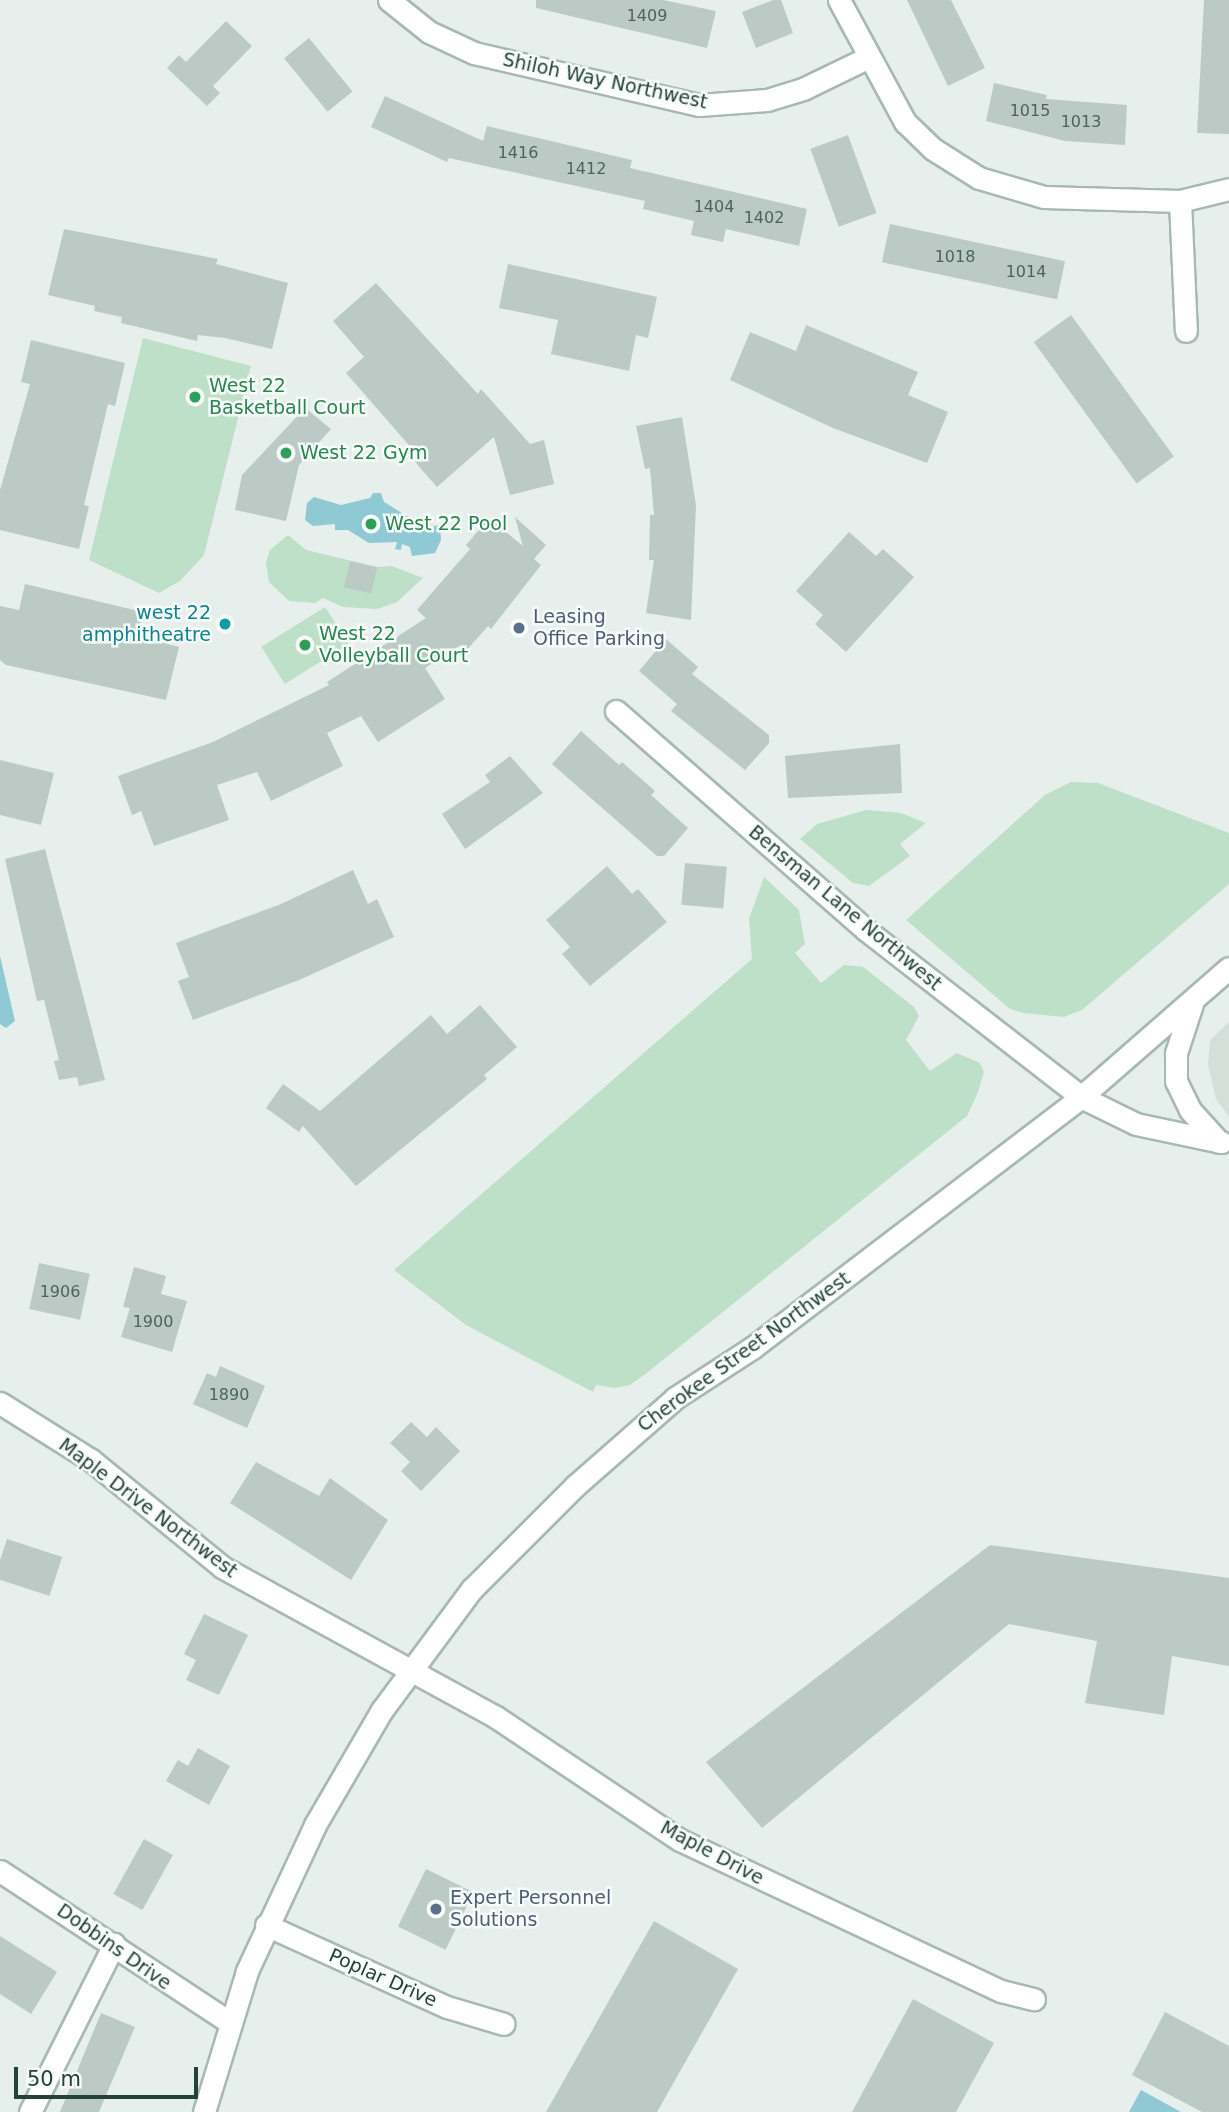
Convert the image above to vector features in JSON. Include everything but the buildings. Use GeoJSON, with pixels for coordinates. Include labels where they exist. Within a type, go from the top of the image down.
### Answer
{"type":"FeatureCollection","features":[{"type":"Feature","properties":{"kind":"street","name":"Shiloh Way Northwest"},"geometry":{"type":"LineString","coordinates":[[389,0],[429,32],[474,53],[699,105],[766,100],[803,89],[869,57]]}},
{"type":"Feature","properties":{"kind":"street"},"geometry":{"type":"LineString","coordinates":[[839,0],[905,122],[933,149],[979,178],[1044,197],[1180,201],[1229,189]]}},
{"type":"Feature","properties":{"kind":"street"},"geometry":{"type":"LineString","coordinates":[[1180,201],[1186,331]]}},
{"type":"Feature","properties":{"kind":"street","name":"Bensman Lane Northwest"},"geometry":{"type":"LineString","coordinates":[[616,711],[866,930],[1081,1097],[1136,1124],[1224,1143]]}},
{"type":"Feature","properties":{"kind":"street","name":"Cherokee Street Northwest"},"geometry":{"type":"LineString","coordinates":[[204,2112],[229,2022],[266,1925],[356,1751],[411,1668],[500,1557],[636,1431],[1081,1097],[1229,968]]}},
{"type":"Feature","properties":{"kind":"street"},"geometry":{"type":"LineString","coordinates":[[1193,1002],[1176,1053],[1176,1081],[1190,1110],[1224,1143]]}},
{"type":"Feature","properties":{"kind":"street","name":"Maple Drive Northwest"},"geometry":{"type":"LineString","coordinates":[[0,1403],[91,1460],[222,1567],[411,1668]]}},
{"type":"Feature","properties":{"kind":"street","name":"Maple Drive"},"geometry":{"type":"LineString","coordinates":[[411,1668],[496,1717],[680,1840],[1002,1991],[1034,1999]]}},
{"type":"Feature","properties":{"kind":"street","name":"Dobbins Drive"},"geometry":{"type":"LineString","coordinates":[[0,1871],[229,2022]]}},
{"type":"Feature","properties":{"kind":"street","name":"Poplar Drive"},"geometry":{"type":"LineString","coordinates":[[266,1925],[447,2007],[503,2024]]}},
{"type":"Feature","properties":{"kind":"street"},"geometry":{"type":"LineString","coordinates":[[30,2112],[114,1944]]}},
{"type":"Feature","properties":{"kind":"shaded area"},"geometry":{"type":"Polygon","coordinates":[[[1229,1022],[1229,1117],[1216,1099],[1208,1065],[1210,1040],[1229,1022]]]}},
{"type":"Feature","properties":{"kind":"green space"},"geometry":{"type":"Polygon","coordinates":[[[143,338],[251,366],[204,555],[180,581],[159,593],[89,560],[143,338]]]}},
{"type":"Feature","properties":{"kind":"green space"},"geometry":{"type":"Polygon","coordinates":[[[288,535],[306,550],[377,567],[392,566],[423,578],[397,602],[377,609],[343,607],[323,598],[315,603],[289,601],[269,582],[266,562],[270,550],[288,535]]]}},
{"type":"Feature","properties":{"kind":"green space","name":"West 22 Volleyball Court"},"geometry":{"type":"Polygon","coordinates":[[[325,607],[348,644],[285,684],[261,647],[325,607]]]}},
{"type":"Feature","properties":{"kind":"green space"},"geometry":{"type":"Polygon","coordinates":[[[1071,782],[1098,783],[1229,833],[1229,884],[1082,1010],[1064,1017],[1023,1013],[1010,1009],[906,920],[1045,795],[1071,782]]]}},
{"type":"Feature","properties":{"kind":"green space"},"geometry":{"type":"Polygon","coordinates":[[[866,810],[901,813],[926,823],[900,844],[910,856],[869,886],[853,883],[800,839],[817,824],[866,810]]]}},
{"type":"Feature","properties":{"kind":"green space"},"geometry":{"type":"Polygon","coordinates":[[[764,877],[799,910],[805,944],[795,953],[821,983],[844,965],[863,967],[914,1007],[919,1016],[906,1040],[930,1071],[957,1053],[980,1063],[984,1072],[978,1092],[967,1116],[648,1372],[630,1385],[615,1388],[596,1385],[593,1392],[466,1325],[394,1270],[752,959],[749,919],[764,877]]]}},
{"type":"Feature","properties":{"kind":"water","name":"West 22 Pool"},"geometry":{"type":"Polygon","coordinates":[[[373,493],[381,493],[384,502],[410,518],[409,525],[440,526],[441,540],[435,553],[412,556],[410,547],[402,544],[401,550],[395,549],[397,542],[369,543],[348,530],[335,530],[335,524],[313,526],[305,520],[307,503],[314,497],[341,505],[370,498],[373,493]]]}},
{"type":"Feature","properties":{"kind":"water"},"geometry":{"type":"Polygon","coordinates":[[[0,956],[15,1021],[6,1028],[0,1024],[0,956]]]}},
{"type":"Feature","properties":{"kind":"water"},"geometry":{"type":"Polygon","coordinates":[[[1141,2090],[1181,2112],[1129,2112],[1141,2090]]]}},
{"type":"Feature","properties":{"kind":"place","name":"West 22 Basketball Court"},"geometry":{"type":"Point","coordinates":[195,397]}},
{"type":"Feature","properties":{"kind":"place","name":"West 22 Gym"},"geometry":{"type":"Point","coordinates":[286,453]}},
{"type":"Feature","properties":{"kind":"place","name":"West 22 Pool"},"geometry":{"type":"Point","coordinates":[371,524]}},
{"type":"Feature","properties":{"kind":"place","name":"west 22 amphitheatre"},"geometry":{"type":"Point","coordinates":[225,624]}},
{"type":"Feature","properties":{"kind":"place","name":"Leasing Office Parking"},"geometry":{"type":"Point","coordinates":[519,628]}},
{"type":"Feature","properties":{"kind":"place","name":"West 22 Volleyball Court"},"geometry":{"type":"Point","coordinates":[305,645]}},
{"type":"Feature","properties":{"kind":"place","name":"Expert Personnel Solutions"},"geometry":{"type":"Point","coordinates":[436,1909]}}]}
